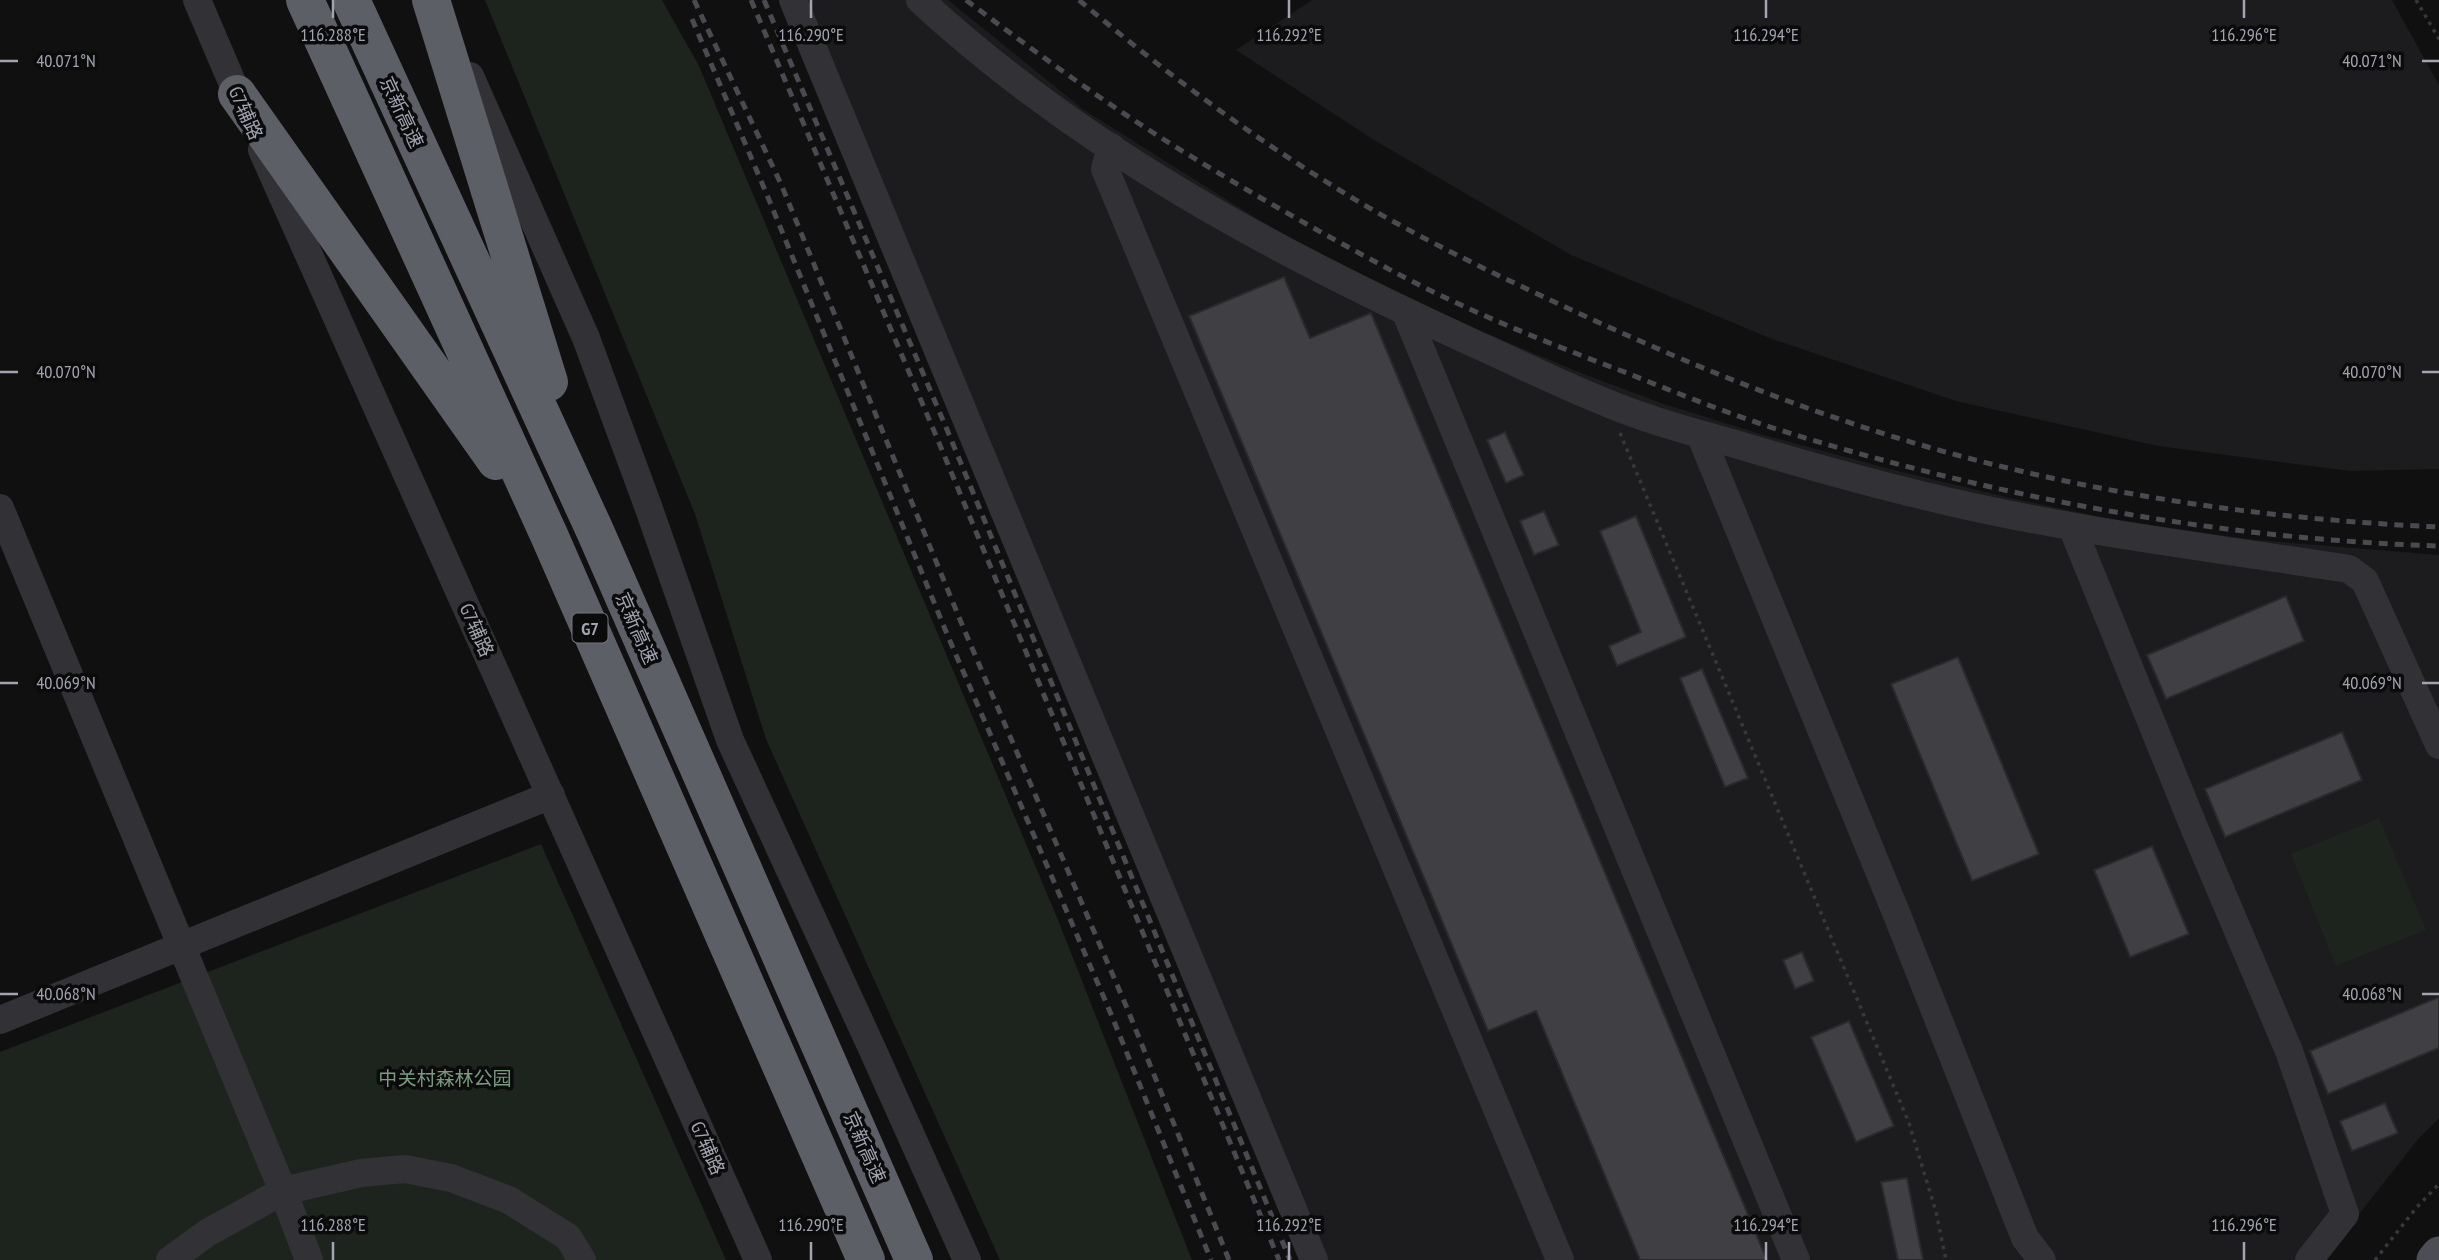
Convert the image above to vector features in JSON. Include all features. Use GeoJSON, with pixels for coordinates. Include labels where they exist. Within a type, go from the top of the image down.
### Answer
{"type":"FeatureCollection","features":[{"type":"Feature","properties":{"kind":"highway","name":"G7"},"geometry":{"type":"LineString","coordinates":[[305,0],[549,535],[866,1260]]}},
{"type":"Feature","properties":{"kind":"highway","name":"京新高速"},"geometry":{"type":"LineString","coordinates":[[351,0],[595,531],[914,1260]]}},
{"type":"Feature","properties":{"kind":"highway"},"geometry":{"type":"LineString","coordinates":[[431,0],[595,531]]}},
{"type":"Feature","properties":{"kind":"highway"},"geometry":{"type":"LineString","coordinates":[[237,94],[549,535]]}},
{"type":"Feature","properties":{"kind":"main road"},"geometry":{"type":"LineString","coordinates":[[2434,1260],[2439,1254]]}},
{"type":"Feature","properties":{"kind":"street","name":"G7辅路"},"geometry":{"type":"LineString","coordinates":[[197,0],[758,1260]]}},
{"type":"Feature","properties":{"kind":"street"},"geometry":{"type":"LineString","coordinates":[[436,0],[586,338],[730,740],[967,1260]]}},
{"type":"Feature","properties":{"kind":"street"},"geometry":{"type":"LineString","coordinates":[[793,0],[1314,1260]]}},
{"type":"Feature","properties":{"kind":"street"},"geometry":{"type":"LineString","coordinates":[[920,0],[1022,85],[1111,147],[1226,219],[1294,257],[1406,313],[1608,404],[1810,466],[1947,502],[2072,527],[2349,569],[2365,581],[2439,745]]}},
{"type":"Feature","properties":{"kind":"street"},"geometry":{"type":"LineString","coordinates":[[1111,147],[1105,169],[1560,1260]]}},
{"type":"Feature","properties":{"kind":"street"},"geometry":{"type":"LineString","coordinates":[[1406,313],[1796,1260]]}},
{"type":"Feature","properties":{"kind":"street"},"geometry":{"type":"LineString","coordinates":[[1700,434],[1897,915],[2025,1238],[2042,1260]]}},
{"type":"Feature","properties":{"kind":"street"},"geometry":{"type":"LineString","coordinates":[[0,508],[283,1191],[309,1260]]}},
{"type":"Feature","properties":{"kind":"street"},"geometry":{"type":"LineString","coordinates":[[2072,527],[2196,832],[2289,1051],[2344,1214],[2309,1260]]}},
{"type":"Feature","properties":{"kind":"street"},"geometry":{"type":"LineString","coordinates":[[0,1020],[551,795]]}},
{"type":"Feature","properties":{"kind":"street"},"geometry":{"type":"LineString","coordinates":[[170,1260],[207,1233],[283,1191],[361,1173],[405,1169],[451,1178],[509,1200],[568,1237],[582,1260]]}},
{"type":"Feature","properties":{"kind":"path"},"geometry":{"type":"LineString","coordinates":[[2416,0],[2439,39]]}},
{"type":"Feature","properties":{"kind":"path"},"geometry":{"type":"LineString","coordinates":[[1608,404],[1909,1123],[1936,1212],[1946,1260]]}},
{"type":"Feature","properties":{"kind":"path"},"geometry":{"type":"LineString","coordinates":[[2375,1260],[2439,1184]]}},
{"type":"Feature","properties":{"kind":"shaded area"},"geometry":{"type":"Polygon","coordinates":[[[783,0],[948,0],[1084,110],[1259,220],[1339,265],[1483,332],[1664,404],[1764,435],[1890,469],[2116,520],[2255,540],[2439,555],[2439,1118],[2419,1138],[2323,1260],[1307,1260],[783,0]]]}},
{"type":"Feature","properties":{"kind":"shaded area"},"geometry":{"type":"Polygon","coordinates":[[[1312,0],[2392,0],[2439,85],[2439,469],[2350,471],[2158,446],[1956,401],[1772,339],[1571,255],[1374,140],[1236,50],[1312,0]]]}},
{"type":"Feature","properties":{"kind":"green space"},"geometry":{"type":"Polygon","coordinates":[[[485,0],[662,0],[699,66],[1058,920],[1192,1260],[1000,1260],[766,739],[695,514],[485,0]]]}},
{"type":"Feature","properties":{"kind":"green space"},"geometry":{"type":"Polygon","coordinates":[[[2379,818],[2426,930],[2336,966],[2291,854],[2379,818]]]}},
{"type":"Feature","properties":{"kind":"green space","name":"中关村森林公园"},"geometry":{"type":"Polygon","coordinates":[[[541,844],[726,1260],[0,1260],[0,1052],[541,844]]]}},
{"type":"Feature","properties":{"kind":"building"},"geometry":{"type":"Polygon","coordinates":[[[1284,277],[1310,338],[1371,313],[1767,1260],[1640,1260],[1536,1011],[1488,1031],[1189,316],[1284,277]]]}},
{"type":"Feature","properties":{"kind":"building"},"geometry":{"type":"Polygon","coordinates":[[[1505,432],[1524,475],[1506,483],[1487,440],[1505,432]]]}},
{"type":"Feature","properties":{"kind":"building"},"geometry":{"type":"Polygon","coordinates":[[[1544,511],[1559,545],[1534,555],[1520,521],[1544,511]]]}},
{"type":"Feature","properties":{"kind":"building"},"geometry":{"type":"Polygon","coordinates":[[[1636,516],[1686,637],[1617,666],[1609,646],[1641,632],[1600,531],[1636,516]]]}},
{"type":"Feature","properties":{"kind":"building"},"geometry":{"type":"Polygon","coordinates":[[[2286,596],[2304,641],[2166,699],[2147,655],[2286,596]]]}},
{"type":"Feature","properties":{"kind":"building"},"geometry":{"type":"Polygon","coordinates":[[[1958,657],[2039,854],[1972,881],[1891,684],[1958,657]]]}},
{"type":"Feature","properties":{"kind":"building"},"geometry":{"type":"Polygon","coordinates":[[[1702,669],[1748,778],[1725,787],[1680,678],[1702,669]]]}},
{"type":"Feature","properties":{"kind":"building"},"geometry":{"type":"Polygon","coordinates":[[[2342,732],[2362,780],[2225,837],[2205,789],[2342,732]]]}},
{"type":"Feature","properties":{"kind":"building"},"geometry":{"type":"Polygon","coordinates":[[[2152,846],[2189,934],[2130,957],[2094,870],[2152,846]]]}},
{"type":"Feature","properties":{"kind":"building"},"geometry":{"type":"Polygon","coordinates":[[[1802,952],[1814,981],[1795,989],[1783,960],[1802,952]]]}},
{"type":"Feature","properties":{"kind":"building"},"geometry":{"type":"Polygon","coordinates":[[[2439,997],[2439,1048],[2328,1094],[2310,1051],[2439,997]]]}},
{"type":"Feature","properties":{"kind":"building"},"geometry":{"type":"Polygon","coordinates":[[[1849,1021],[1894,1126],[1856,1142],[1811,1037],[1849,1021]]]}},
{"type":"Feature","properties":{"kind":"building"},"geometry":{"type":"Polygon","coordinates":[[[2385,1103],[2398,1133],[2352,1151],[2340,1121],[2385,1103]]]}},
{"type":"Feature","properties":{"kind":"building"},"geometry":{"type":"Polygon","coordinates":[[[1907,1178],[1923,1260],[1898,1260],[1881,1182],[1907,1178]]]}},
{"type":"Feature","properties":{"kind":"railway"},"geometry":{"type":"LineString","coordinates":[[694,0],[781,184],[963,627],[1127,1008],[1229,1260]]}},
{"type":"Feature","properties":{"kind":"railway"},"geometry":{"type":"LineString","coordinates":[[751,0],[937,438],[1279,1260]]}},
{"type":"Feature","properties":{"kind":"railway"},"geometry":{"type":"LineString","coordinates":[[764,0],[948,432],[1290,1260]]}},
{"type":"Feature","properties":{"kind":"railway"},"geometry":{"type":"LineString","coordinates":[[966,0],[1088,89],[1163,139],[1357,252],[1444,297],[1504,324],[1716,408],[1770,427],[1933,473],[2100,509],[2269,534],[2439,546]]}},
{"type":"Feature","properties":{"kind":"railway"},"geometry":{"type":"LineString","coordinates":[[1079,0],[1138,49],[1229,117],[1353,199],[1412,232],[1563,306],[1768,394],[1912,442],[2060,480],[2287,516],[2439,527]]}},
{"type":"Feature","properties":{"kind":"railway"},"geometry":{"type":"LineString","coordinates":[[692,19],[947,634],[1111,1014],[1211,1260]]}}]}
